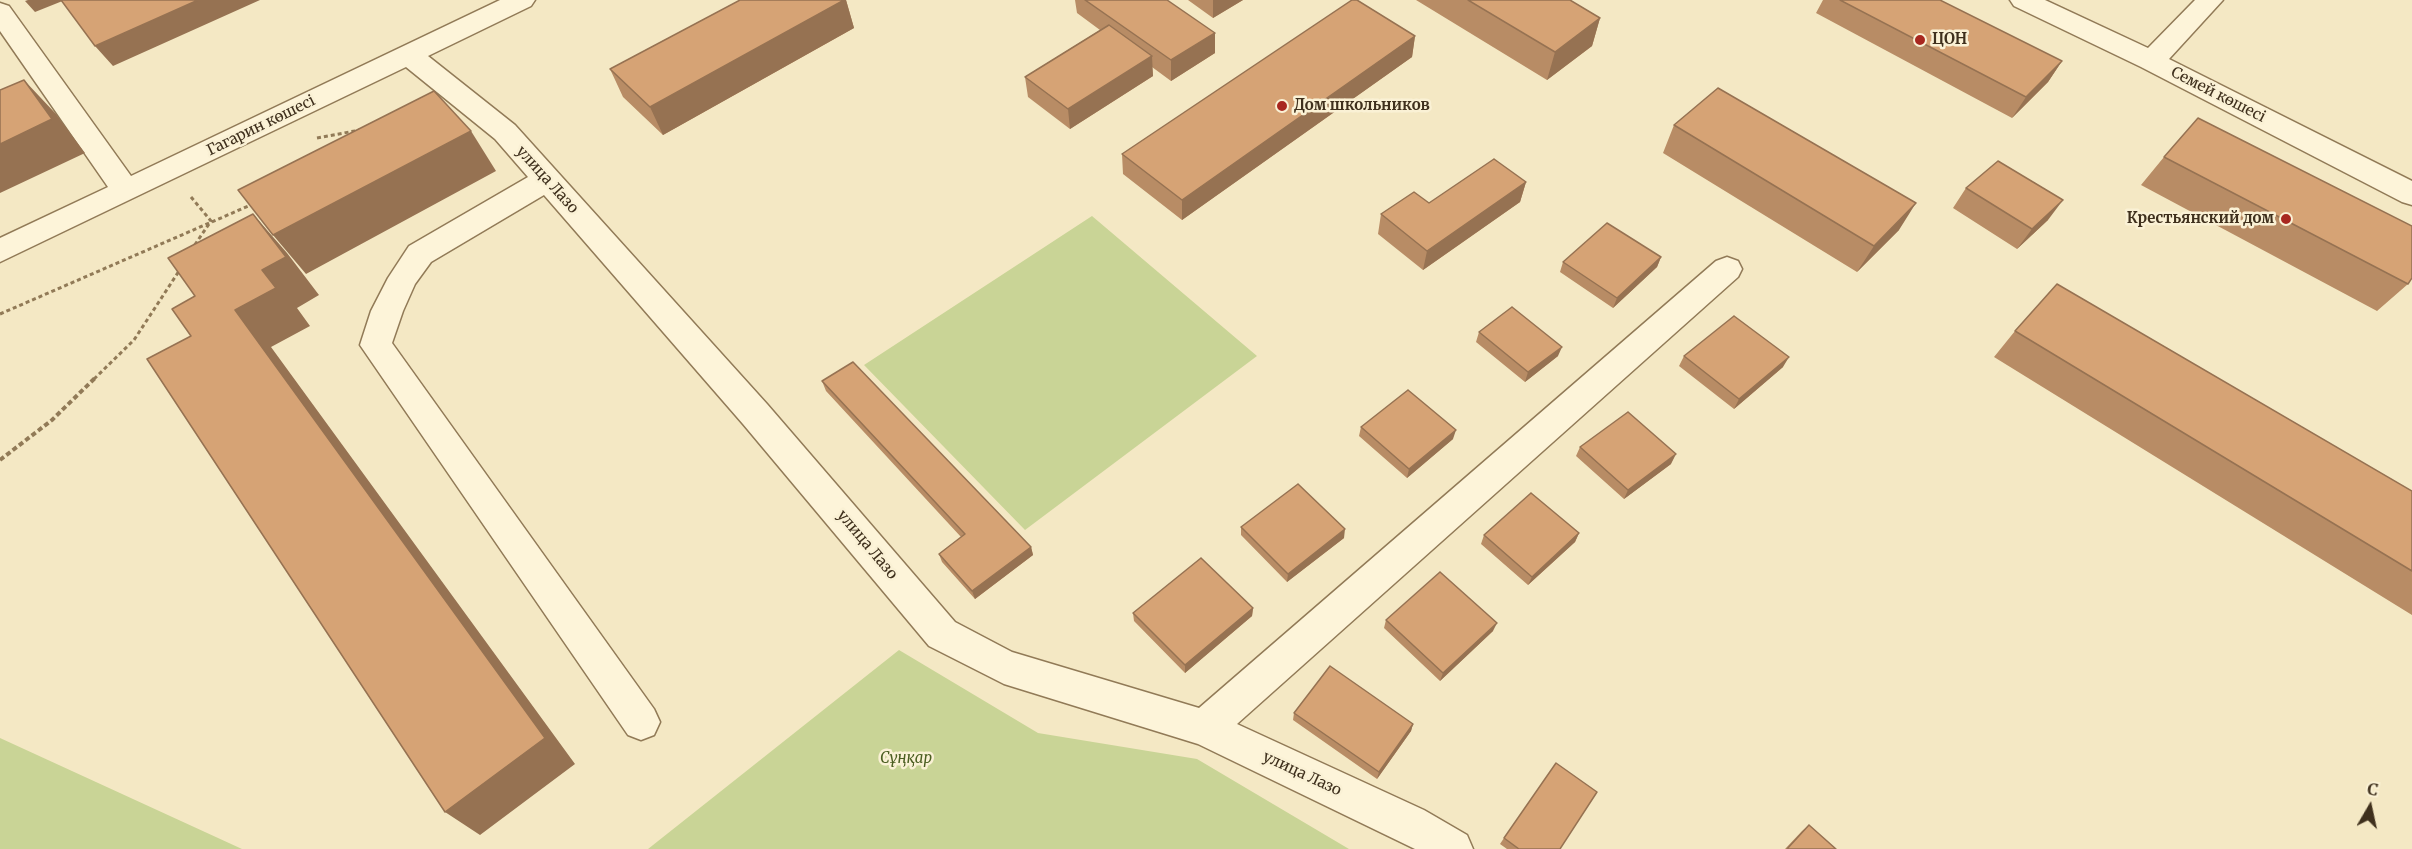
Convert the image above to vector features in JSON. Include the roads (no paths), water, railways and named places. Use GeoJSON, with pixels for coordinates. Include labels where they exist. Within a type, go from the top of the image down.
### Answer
{"type":"FeatureCollection","features":[{"type":"Feature","properties":{"kind":"street","name":"Гагарин көшесі"},"geometry":{"type":"LineString","coordinates":[[0,251],[522,0]]}},
{"type":"Feature","properties":{"kind":"street","name":"Семей көшесі"},"geometry":{"type":"LineString","coordinates":[[2023,0],[2151,61],[2412,194]]}},
{"type":"Feature","properties":{"kind":"street"},"geometry":{"type":"LineString","coordinates":[[2151,61],[2210,0]]}},
{"type":"Feature","properties":{"kind":"street"},"geometry":{"type":"LineString","coordinates":[[0,12],[43,94],[126,191]]}},
{"type":"Feature","properties":{"kind":"street","name":"улица Лазо"},"geometry":{"type":"LineString","coordinates":[[409,55],[505,132],[756,414],[942,634],[1004,667],[1204,728],[1410,824],[1453,849]]}},
{"type":"Feature","properties":{"kind":"street"},"geometry":{"type":"LineString","coordinates":[[547,179],[420,254],[403,278],[387,311],[376,345],[641,722]]}},
{"type":"Feature","properties":{"kind":"street"},"geometry":{"type":"LineString","coordinates":[[1204,728],[1727,269]]}},
{"type":"Feature","properties":{"kind":"place","name":"ЦОН"},"geometry":{"type":"Point","coordinates":[1920,40]}},
{"type":"Feature","properties":{"kind":"place","name":"Дом школьников"},"geometry":{"type":"Point","coordinates":[1282,106]}},
{"type":"Feature","properties":{"kind":"place","name":"Крестьянский дом"},"geometry":{"type":"Point","coordinates":[2286,219]}},
{"type":"Feature","properties":{"kind":"park label","name":"Сұңқар"},"geometry":{"type":"Point","coordinates":[906,759]}}]}
